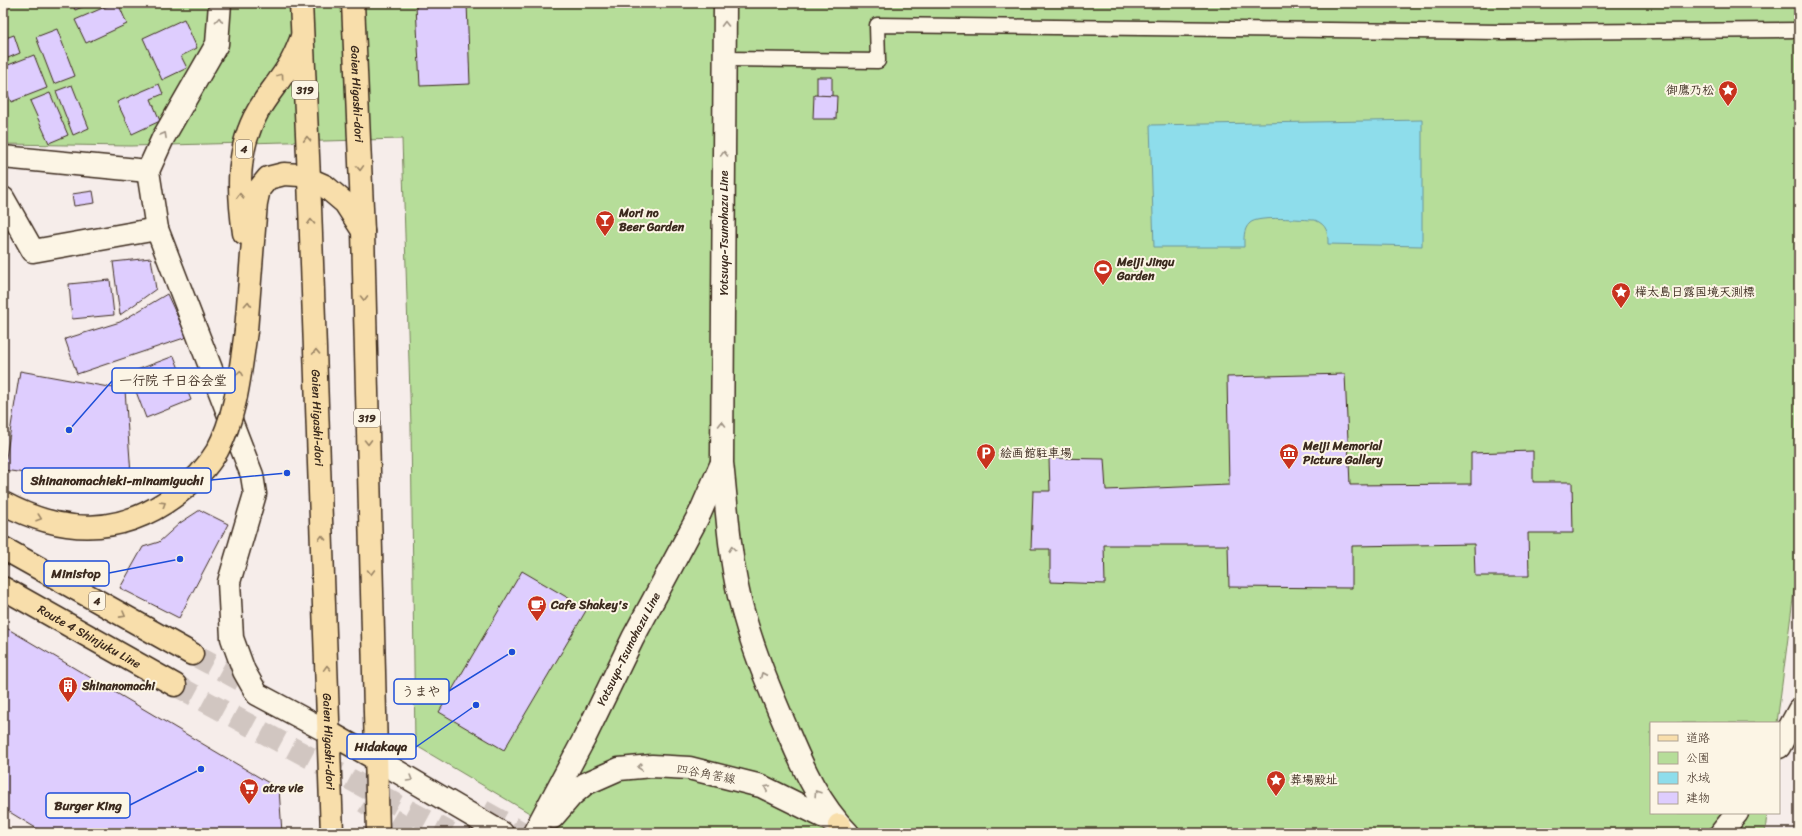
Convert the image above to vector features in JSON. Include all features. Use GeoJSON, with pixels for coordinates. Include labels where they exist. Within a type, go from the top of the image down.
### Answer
{"type":"FeatureCollection","features":[{"type":"Feature","properties":{"kind":"main road"},"geometry":{"type":"LineString","coordinates":[[220,3],[217,44],[163,138],[148,171],[157,229],[252,474],[255,494],[229,582],[232,638],[244,671],[257,694],[376,759],[502,833]]}},
{"type":"Feature","properties":{"kind":"main road","name":"Gaien Higashi-dori"},"geometry":{"type":"LineString","coordinates":[[301,3],[310,178],[330,733],[332,833]]}},
{"type":"Feature","properties":{"kind":"main road","name":"Gaien Higashi-dori"},"geometry":{"type":"LineString","coordinates":[[353,3],[362,231],[378,833]]}},
{"type":"Feature","properties":{"kind":"main road","name":"Yotsuya-Tsunohazu Line"},"geometry":{"type":"LineString","coordinates":[[725,3],[726,59],[722,463],[730,538],[739,596],[759,665],[797,753],[815,790],[843,830]]}},
{"type":"Feature","properties":{"kind":"main road","name":"4"},"geometry":{"type":"LineString","coordinates":[[250,276],[239,198],[240,163],[250,129],[258,111],[288,67],[302,37]]}},
{"type":"Feature","properties":{"kind":"main road"},"geometry":{"type":"LineString","coordinates":[[3,158],[148,171]]}},
{"type":"Feature","properties":{"kind":"main road","name":"4"},"geometry":{"type":"LineString","coordinates":[[3,503],[19,512],[49,522],[79,527],[108,526],[136,519],[165,503],[185,488],[202,471],[216,451],[226,430],[239,384],[246,331],[256,203],[259,189],[268,178],[284,174],[300,175],[310,178],[325,186],[345,203],[362,231]]}},
{"type":"Feature","properties":{"kind":"main road"},"geometry":{"type":"LineString","coordinates":[[3,198],[33,251],[157,229]]}},
{"type":"Feature","properties":{"kind":"main road","name":"Yotsuya-Tsunohazu Line"},"geometry":{"type":"LineString","coordinates":[[534,833],[584,738],[633,638],[700,513],[722,463]]}},
{"type":"Feature","properties":{"kind":"main road","name":"4"},"geometry":{"type":"LineString","coordinates":[[3,548],[192,654]]}},
{"type":"Feature","properties":{"kind":"main road","name":"Route 4 Shinjuku Line"},"geometry":{"type":"LineString","coordinates":[[3,588],[175,685]]}},
{"type":"Feature","properties":{"kind":"main road"},"geometry":{"type":"LineString","coordinates":[[1780,745],[1799,710]]}},
{"type":"Feature","properties":{"kind":"main road","name":"四谷角筈線"},"geometry":{"type":"LineString","coordinates":[[539,833],[571,796],[585,784],[619,769],[652,766],[689,768],[761,786],[843,830]]}},
{"type":"Feature","properties":{"kind":"main road"},"geometry":{"type":"LineString","coordinates":[[1721,833],[1736,814]]}},
{"type":"Feature","properties":{"kind":"lane"},"geometry":{"type":"LineString","coordinates":[[726,59],[878,61],[877,25],[1502,32],[1799,30]]}},
{"type":"Feature","properties":{"kind":"green space","name":"Meiji Jingu Garden"},"geometry":{"type":"Polygon","coordinates":[[[3,3],[1799,3],[1799,552],[1777,722],[1650,722],[1650,814],[1767,814],[1765,833],[563,833],[415,745],[411,426],[402,139],[130,146],[3,144],[3,3]]]}},
{"type":"Feature","properties":{"kind":"water"},"geometry":{"type":"Polygon","coordinates":[[[1422,120],[1422,246],[1328,244],[1326,229],[1319,222],[1315,220],[1281,218],[1262,219],[1250,223],[1245,231],[1244,247],[1154,247],[1150,125],[1422,120]]]}},
{"type":"Feature","properties":{"kind":"building"},"geometry":{"type":"Polygon","coordinates":[[[46,3],[56,3],[48,7],[46,3]]]}},
{"type":"Feature","properties":{"kind":"building"},"geometry":{"type":"Polygon","coordinates":[[[72,3],[92,3],[75,10],[72,3]]]}},
{"type":"Feature","properties":{"kind":"building"},"geometry":{"type":"Polygon","coordinates":[[[114,3],[118,3],[127,24],[86,43],[75,20],[114,3]]]}},
{"type":"Feature","properties":{"kind":"building"},"geometry":{"type":"Polygon","coordinates":[[[467,3],[470,84],[420,86],[416,6],[467,3]]]}},
{"type":"Feature","properties":{"kind":"building"},"geometry":{"type":"Polygon","coordinates":[[[184,19],[197,48],[181,56],[187,68],[162,80],[143,38],[184,19]]]}},
{"type":"Feature","properties":{"kind":"building"},"geometry":{"type":"Polygon","coordinates":[[[57,29],[75,76],[54,84],[36,37],[57,29]]]}},
{"type":"Feature","properties":{"kind":"building"},"geometry":{"type":"Polygon","coordinates":[[[14,35],[20,53],[3,60],[3,39],[14,35]]]}},
{"type":"Feature","properties":{"kind":"building"},"geometry":{"type":"Polygon","coordinates":[[[34,55],[47,88],[11,102],[3,83],[3,67],[34,55]]]}},
{"type":"Feature","properties":{"kind":"building"},"geometry":{"type":"Polygon","coordinates":[[[817,77],[832,77],[832,96],[817,96],[817,77]]]}},
{"type":"Feature","properties":{"kind":"building"},"geometry":{"type":"Polygon","coordinates":[[[159,84],[163,94],[151,99],[160,121],[132,134],[117,102],[159,84]]]}},
{"type":"Feature","properties":{"kind":"building"},"geometry":{"type":"Polygon","coordinates":[[[72,85],[89,128],[73,135],[56,91],[72,85]]]}},
{"type":"Feature","properties":{"kind":"building"},"geometry":{"type":"Polygon","coordinates":[[[50,93],[68,135],[49,143],[30,101],[50,93]]]}},
{"type":"Feature","properties":{"kind":"building"},"geometry":{"type":"Polygon","coordinates":[[[814,95],[837,96],[836,119],[813,119],[814,95]]]}},
{"type":"Feature","properties":{"kind":"building"},"geometry":{"type":"Polygon","coordinates":[[[93,191],[95,203],[74,206],[72,194],[93,191]]]}},
{"type":"Feature","properties":{"kind":"building"},"geometry":{"type":"Polygon","coordinates":[[[151,258],[156,289],[120,315],[113,262],[151,258]]]}},
{"type":"Feature","properties":{"kind":"building"},"geometry":{"type":"Polygon","coordinates":[[[110,280],[114,315],[72,319],[69,284],[110,280]]]}},
{"type":"Feature","properties":{"kind":"building"},"geometry":{"type":"Polygon","coordinates":[[[167,294],[187,337],[77,374],[65,339],[120,322],[167,294]]]}},
{"type":"Feature","properties":{"kind":"building"},"geometry":{"type":"Polygon","coordinates":[[[174,356],[191,400],[146,418],[129,373],[174,356]]]}},
{"type":"Feature","properties":{"kind":"building"},"geometry":{"type":"Polygon","coordinates":[[[20,371],[125,390],[132,489],[4,470],[20,371]]]}},
{"type":"Feature","properties":{"kind":"building","name":"Meiji Memorial Picture Gallery"},"geometry":{"type":"Polygon","coordinates":[[[1345,374],[1350,485],[1471,484],[1471,453],[1533,451],[1533,482],[1572,482],[1573,533],[1528,533],[1529,576],[1475,576],[1474,544],[1352,546],[1352,588],[1229,587],[1228,545],[1104,545],[1105,584],[1050,582],[1050,549],[1031,549],[1033,491],[1050,491],[1049,458],[1104,459],[1106,490],[1229,485],[1227,377],[1345,374]]]}},
{"type":"Feature","properties":{"kind":"building"},"geometry":{"type":"Polygon","coordinates":[[[200,510],[228,524],[179,618],[120,588],[143,547],[159,542],[180,523],[200,510]]]}},
{"type":"Feature","properties":{"kind":"building"},"geometry":{"type":"Polygon","coordinates":[[[522,571],[587,609],[504,750],[439,712],[522,571]]]}},
{"type":"Feature","properties":{"kind":"building","name":"Shinanomachi"},"geometry":{"type":"Polygon","coordinates":[[[3,626],[279,789],[282,833],[44,833],[3,808],[3,626]]]}},
{"type":"Feature","properties":{"kind":"tunnel"},"geometry":{"type":"LineString","coordinates":[[192,654],[261,691]]}},
{"type":"Feature","properties":{"kind":"tunnel"},"geometry":{"type":"LineString","coordinates":[[175,685],[450,833]]}},
{"type":"Feature","properties":{"kind":"tunnel"},"geometry":{"type":"LineString","coordinates":[[364,802],[414,833]]}},
{"type":"Feature","properties":{"kind":"tunnel"},"geometry":{"type":"LineString","coordinates":[[483,811],[523,833]]}},
{"type":"Feature","properties":{"kind":"place","name":"御鷹乃松"},"geometry":{"type":"Point","coordinates":[1728,107]}},
{"type":"Feature","properties":{"kind":"place","name":"Mori no Beer Garden"},"geometry":{"type":"Point","coordinates":[605,237]}},
{"type":"Feature","properties":{"kind":"place","name":"Meiji Jingu Garden"},"geometry":{"type":"Point","coordinates":[1103,286]}},
{"type":"Feature","properties":{"kind":"place","name":"樺太島日露国境天測標"},"geometry":{"type":"Point","coordinates":[1621,309]}},
{"type":"Feature","properties":{"kind":"place","name":"一行院 千日谷会堂"},"geometry":{"type":"Point","coordinates":[69,430]}},
{"type":"Feature","properties":{"kind":"place","name":"絵画館駐車場"},"geometry":{"type":"Point","coordinates":[986,470]}},
{"type":"Feature","properties":{"kind":"place","name":"Meiji Memorial Picture Gallery"},"geometry":{"type":"Point","coordinates":[1289,470]}},
{"type":"Feature","properties":{"kind":"place","name":"Shinanomachieki-minamiguchi"},"geometry":{"type":"Point","coordinates":[287,473]}},
{"type":"Feature","properties":{"kind":"place","name":"Ministop"},"geometry":{"type":"Point","coordinates":[180,559]}},
{"type":"Feature","properties":{"kind":"place","name":"Cafe Shakey's"},"geometry":{"type":"Point","coordinates":[537,622]}},
{"type":"Feature","properties":{"kind":"place","name":"うまや"},"geometry":{"type":"Point","coordinates":[512,652]}},
{"type":"Feature","properties":{"kind":"place","name":"Shinanomachi"},"geometry":{"type":"Point","coordinates":[68,703]}},
{"type":"Feature","properties":{"kind":"place","name":"Hidakaya"},"geometry":{"type":"Point","coordinates":[476,705]}},
{"type":"Feature","properties":{"kind":"place","name":"Burger King"},"geometry":{"type":"Point","coordinates":[201,769]}},
{"type":"Feature","properties":{"kind":"place","name":"葬場殿址"},"geometry":{"type":"Point","coordinates":[1276,797]}},
{"type":"Feature","properties":{"kind":"place","name":"atre vie"},"geometry":{"type":"Point","coordinates":[249,805]}}]}
